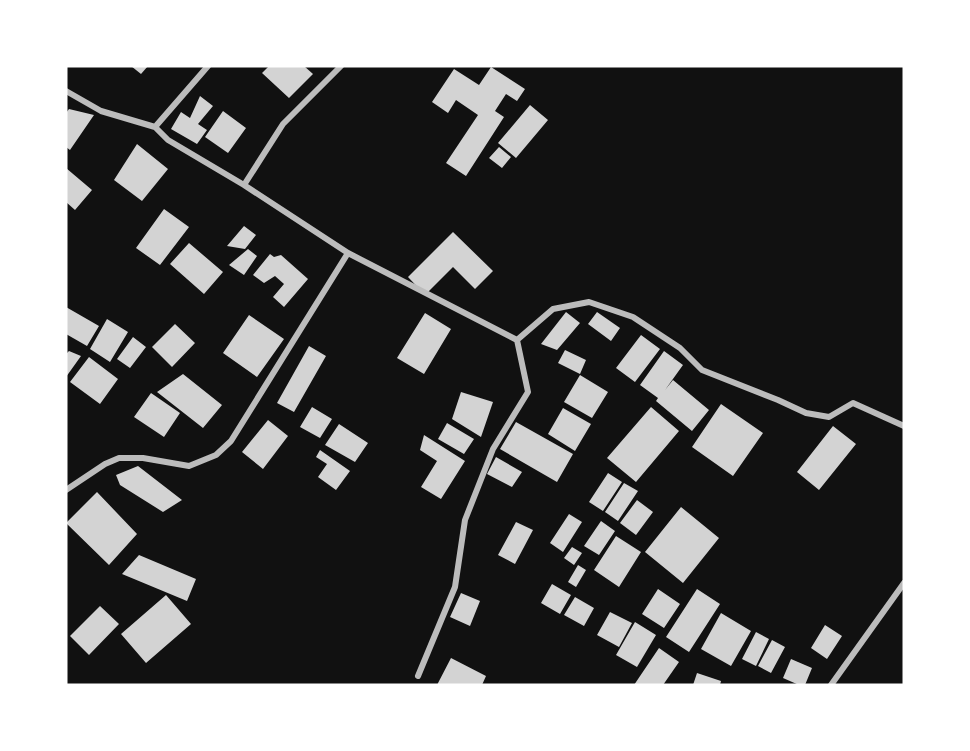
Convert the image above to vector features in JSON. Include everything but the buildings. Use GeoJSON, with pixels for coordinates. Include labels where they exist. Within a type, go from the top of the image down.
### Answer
{"type":"FeatureCollection","features":[{"type":"Feature","properties":{"kind":"street"},"geometry":{"type":"LineString","coordinates":[[155,127],[208,66]]}},
{"type":"Feature","properties":{"kind":"street"},"geometry":{"type":"LineString","coordinates":[[244,185],[283,124],[341,66]]}},
{"type":"Feature","properties":{"kind":"street"},"geometry":{"type":"LineString","coordinates":[[66,91],[101,111],[155,127],[168,140],[244,185],[348,253],[517,340]]}},
{"type":"Feature","properties":{"kind":"street"},"geometry":{"type":"LineString","coordinates":[[66,490],[105,464],[119,458],[143,458],[189,466],[216,455],[231,441],[348,253]]}},
{"type":"Feature","properties":{"kind":"street"},"geometry":{"type":"LineString","coordinates":[[517,340],[553,309],[589,302],[633,317],[680,348],[702,370],[806,413],[829,417],[853,403],[904,426]]}},
{"type":"Feature","properties":{"kind":"street"},"geometry":{"type":"LineString","coordinates":[[418,676],[455,587],[465,520],[493,449],[528,392],[517,340]]}},
{"type":"Feature","properties":{"kind":"street"},"geometry":{"type":"LineString","coordinates":[[831,685],[904,583]]}}]}
